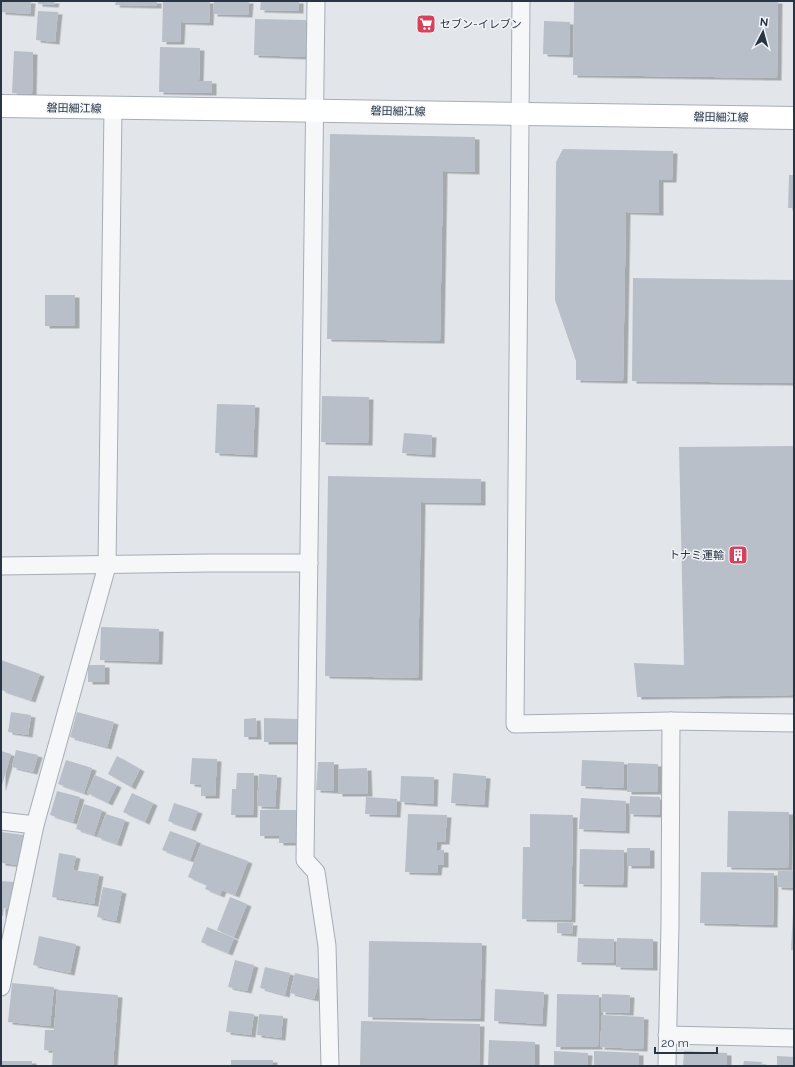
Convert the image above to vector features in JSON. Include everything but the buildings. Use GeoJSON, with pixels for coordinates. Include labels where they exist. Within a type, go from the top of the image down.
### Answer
{"type":"FeatureCollection","features":[{"type":"Feature","properties":{"kind":"main road","name":"磐田細江線"},"geometry":{"type":"LineString","coordinates":[[1,106],[794,118]]}},
{"type":"Feature","properties":{"kind":"street"},"geometry":{"type":"LineString","coordinates":[[316,1],[316,110],[305,860],[316,872],[327,946],[330,1066]]}},
{"type":"Feature","properties":{"kind":"street"},"geometry":{"type":"LineString","coordinates":[[520,1],[515,724],[671,721],[794,723]]}},
{"type":"Feature","properties":{"kind":"street"},"geometry":{"type":"LineString","coordinates":[[1,987],[35,825],[107,566],[113,108]]}},
{"type":"Feature","properties":{"kind":"street"},"geometry":{"type":"LineString","coordinates":[[1,566],[309,563]]}},
{"type":"Feature","properties":{"kind":"street"},"geometry":{"type":"LineString","coordinates":[[667,1066],[671,721]]}},
{"type":"Feature","properties":{"kind":"street"},"geometry":{"type":"LineString","coordinates":[[1,821],[35,825]]}},
{"type":"Feature","properties":{"kind":"street"},"geometry":{"type":"LineString","coordinates":[[668,1035],[794,1038]]}},
{"type":"Feature","properties":{"kind":"place","name":"セブン-イレブン"},"geometry":{"type":"Point","coordinates":[426,24]}},
{"type":"Feature","properties":{"kind":"place","name":"トナミ運輸"},"geometry":{"type":"Point","coordinates":[738,555]}}]}
